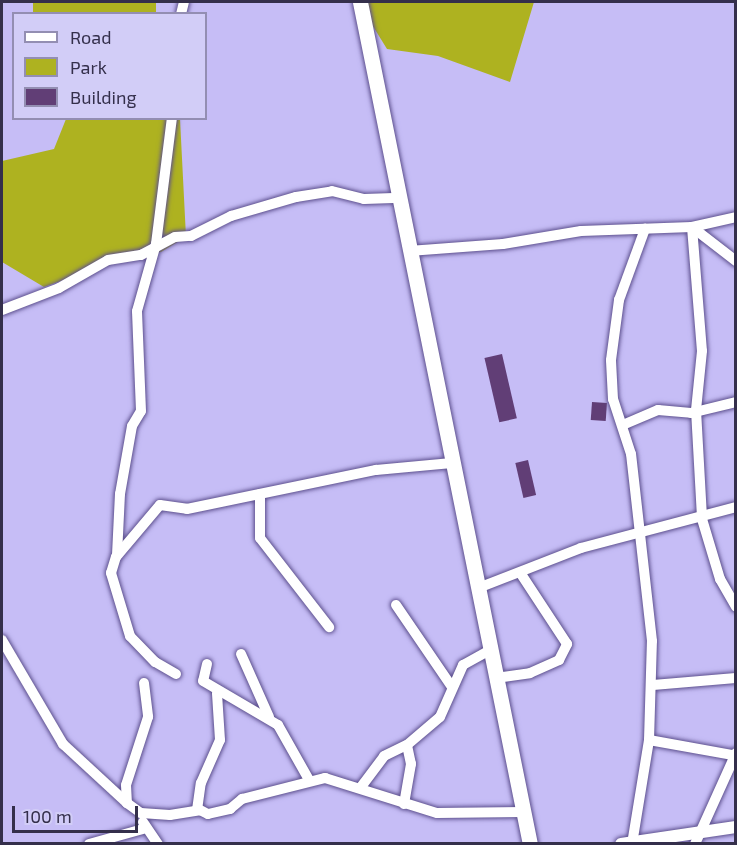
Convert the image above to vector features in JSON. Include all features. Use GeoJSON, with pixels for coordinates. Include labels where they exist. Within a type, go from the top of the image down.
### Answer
{"type":"FeatureCollection","features":[{"type":"Feature","properties":{"kind":"main road"},"geometry":{"type":"LineString","coordinates":[[360,2],[401,198],[408,251],[492,649],[530,843]]}},
{"type":"Feature","properties":{"kind":"street"},"geometry":{"type":"LineString","coordinates":[[172,120],[156,244],[137,311],[141,411],[132,426],[120,494],[117,555],[111,573],[130,636],[176,674]]}},
{"type":"Feature","properties":{"kind":"street"},"geometry":{"type":"LineString","coordinates":[[3,308],[156,244],[214,229],[231,216],[296,196],[332,191],[364,199],[401,198]]}},
{"type":"Feature","properties":{"kind":"street"},"geometry":{"type":"LineString","coordinates":[[408,251],[503,244],[581,231],[692,227],[735,217]]}},
{"type":"Feature","properties":{"kind":"street"},"geometry":{"type":"LineString","coordinates":[[692,227],[735,261]]}},
{"type":"Feature","properties":{"kind":"street"},"geometry":{"type":"LineString","coordinates":[[692,227],[702,351],[696,410],[702,519],[720,579],[735,608]]}},
{"type":"Feature","properties":{"kind":"street"},"geometry":{"type":"LineString","coordinates":[[645,229],[619,300],[612,338],[613,399],[625,424],[639,535],[653,685],[649,740],[628,843],[696,838],[735,827]]}},
{"type":"Feature","properties":{"kind":"street"},"geometry":{"type":"LineString","coordinates":[[625,424],[658,410],[726,409],[735,402]]}},
{"type":"Feature","properties":{"kind":"street"},"geometry":{"type":"LineString","coordinates":[[117,555],[160,505],[187,509],[376,470],[452,463]]}},
{"type":"Feature","properties":{"kind":"street"},"geometry":{"type":"LineString","coordinates":[[260,494],[260,538],[329,627]]}},
{"type":"Feature","properties":{"kind":"street"},"geometry":{"type":"LineString","coordinates":[[478,588],[520,574],[581,548],[702,519],[735,507]]}},
{"type":"Feature","properties":{"kind":"street"},"geometry":{"type":"LineString","coordinates":[[496,678],[530,673],[559,660],[567,644],[520,574]]}},
{"type":"Feature","properties":{"kind":"street"},"geometry":{"type":"LineString","coordinates":[[396,605],[452,687]]}},
{"type":"Feature","properties":{"kind":"street"},"geometry":{"type":"LineString","coordinates":[[2,640],[63,744],[127,803],[143,813],[230,809],[242,798],[308,778],[361,787],[404,804],[437,813],[523,812]]}},
{"type":"Feature","properties":{"kind":"street"},"geometry":{"type":"LineString","coordinates":[[361,787],[384,756],[407,745],[440,717],[463,665],[492,649]]}},
{"type":"Feature","properties":{"kind":"street"},"geometry":{"type":"LineString","coordinates":[[241,654],[269,717],[308,778]]}},
{"type":"Feature","properties":{"kind":"street"},"geometry":{"type":"LineString","coordinates":[[207,664],[203,681],[217,693],[269,717]]}},
{"type":"Feature","properties":{"kind":"street"},"geometry":{"type":"LineString","coordinates":[[653,685],[735,678]]}},
{"type":"Feature","properties":{"kind":"street"},"geometry":{"type":"LineString","coordinates":[[127,803],[126,785],[148,717],[144,683]]}},
{"type":"Feature","properties":{"kind":"street"},"geometry":{"type":"LineString","coordinates":[[197,810],[201,783],[220,740],[217,693]]}},
{"type":"Feature","properties":{"kind":"street"},"geometry":{"type":"LineString","coordinates":[[649,740],[734,754],[696,838]]}},
{"type":"Feature","properties":{"kind":"street"},"geometry":{"type":"LineString","coordinates":[[404,804],[411,764],[407,745]]}},
{"type":"Feature","properties":{"kind":"street"},"geometry":{"type":"LineString","coordinates":[[143,813],[143,829],[158,843]]}},
{"type":"Feature","properties":{"kind":"street"},"geometry":{"type":"LineString","coordinates":[[89,843],[143,829]]}},
{"type":"Feature","properties":{"kind":"green space"},"geometry":{"type":"Polygon","coordinates":[[[33,2],[156,2],[156,12],[33,12],[33,2]]]}},
{"type":"Feature","properties":{"kind":"green space"},"geometry":{"type":"Polygon","coordinates":[[[358,2],[534,2],[510,82],[438,56],[387,49],[358,2]]]}},
{"type":"Feature","properties":{"kind":"green space"},"geometry":{"type":"Polygon","coordinates":[[[66,120],[180,120],[186,237],[161,252],[127,257],[44,287],[2,262],[2,161],[54,149],[66,120]]]}},
{"type":"Feature","properties":{"kind":"building"},"geometry":{"type":"Polygon","coordinates":[[[502,354],[517,418],[499,422],[484,358],[502,354]]]}},
{"type":"Feature","properties":{"kind":"building"},"geometry":{"type":"Polygon","coordinates":[[[592,402],[607,403],[606,421],[591,420],[592,402]]]}},
{"type":"Feature","properties":{"kind":"building"},"geometry":{"type":"Polygon","coordinates":[[[528,460],[536,495],[523,498],[515,463],[528,460]]]}}]}
